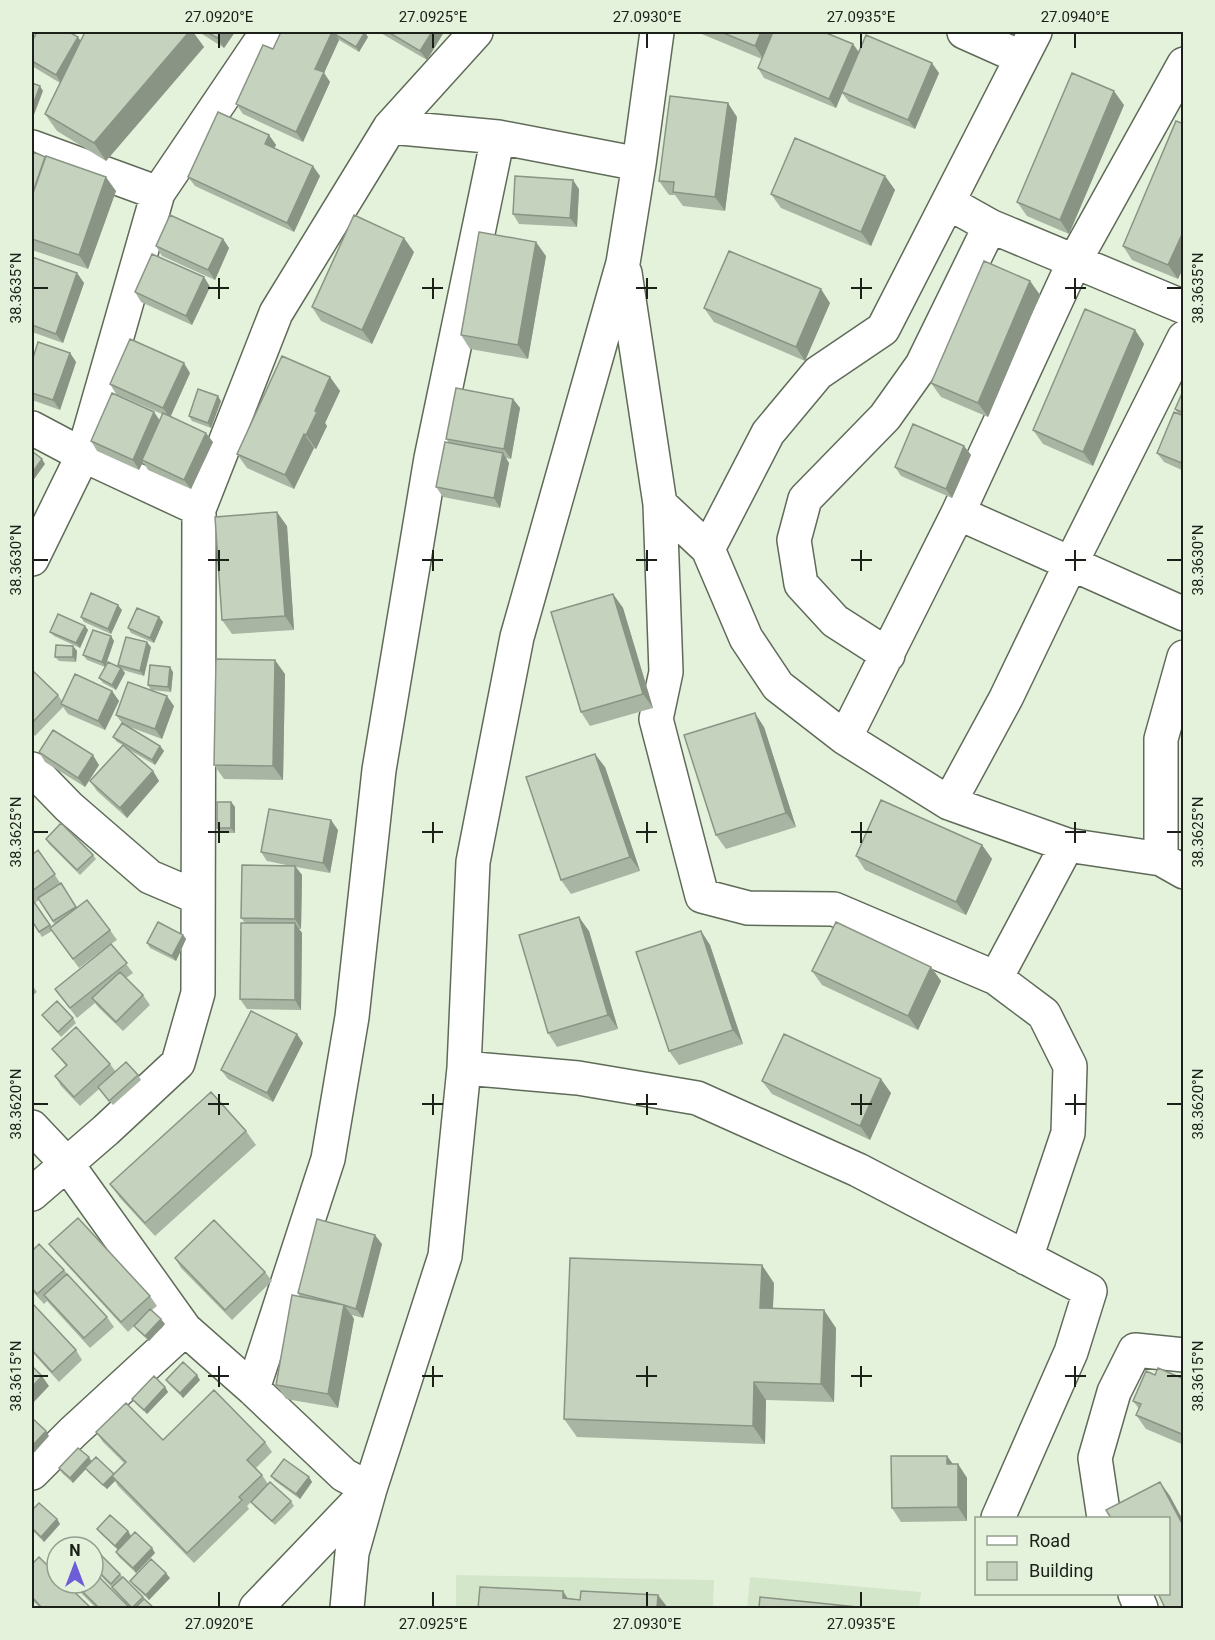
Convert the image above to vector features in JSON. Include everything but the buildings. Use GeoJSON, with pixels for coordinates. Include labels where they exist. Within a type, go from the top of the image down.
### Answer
{"type":"FeatureCollection","features":[{"type":"Feature","properties":{"kind":"street"},"geometry":{"type":"LineString","coordinates":[[32,559],[83,455],[158,194],[267,32]]}},
{"type":"Feature","properties":{"kind":"street"},"geometry":{"type":"LineString","coordinates":[[32,1194],[178,1063],[198,993],[199,508],[276,313],[390,127],[476,32]]}},
{"type":"Feature","properties":{"kind":"street"},"geometry":{"type":"LineString","coordinates":[[347,1608],[352,1553],[370,1489],[445,1256],[464,1068],[473,862],[517,638],[623,263],[657,32]]}},
{"type":"Feature","properties":{"kind":"street"},"geometry":{"type":"LineString","coordinates":[[708,549],[768,433],[818,373],[883,329],[1028,44],[964,32]]}},
{"type":"Feature","properties":{"kind":"street"},"geometry":{"type":"LineString","coordinates":[[845,738],[958,513],[1074,262],[1184,64]]}},
{"type":"Feature","properties":{"kind":"street"},"geometry":{"type":"LineString","coordinates":[[390,127],[498,137],[639,164]]}},
{"type":"Feature","properties":{"kind":"street"},"geometry":{"type":"LineString","coordinates":[[253,1389],[328,1159],[352,1017],[379,770],[431,458],[498,137]]}},
{"type":"Feature","properties":{"kind":"street"},"geometry":{"type":"LineString","coordinates":[[32,147],[158,194]]}},
{"type":"Feature","properties":{"kind":"street"},"geometry":{"type":"LineString","coordinates":[[949,203],[990,226],[1184,307]]}},
{"type":"Feature","properties":{"kind":"street"},"geometry":{"type":"LineString","coordinates":[[888,655],[835,621],[801,584],[794,540],[805,499],[885,417],[922,365],[990,226]]}},
{"type":"Feature","properties":{"kind":"street"},"geometry":{"type":"LineString","coordinates":[[623,263],[660,504],[666,672],[656,718],[702,896],[748,908],[834,909],[996,978],[1044,1014],[1070,1066],[1068,1132],[1026,1258]]}},
{"type":"Feature","properties":{"kind":"street"},"geometry":{"type":"LineString","coordinates":[[949,803],[1006,698],[1184,338]]}},
{"type":"Feature","properties":{"kind":"street"},"geometry":{"type":"LineString","coordinates":[[32,428],[83,455],[199,508]]}},
{"type":"Feature","properties":{"kind":"street"},"geometry":{"type":"LineString","coordinates":[[660,504],[708,549],[746,638],[778,686],[845,738],[949,803],[1067,845],[1172,866],[1161,739],[1184,657]]}},
{"type":"Feature","properties":{"kind":"street"},"geometry":{"type":"LineString","coordinates":[[958,513],[1184,614]]}},
{"type":"Feature","properties":{"kind":"street"},"geometry":{"type":"LineString","coordinates":[[32,769],[69,807],[150,877],[197,897]]}},
{"type":"Feature","properties":{"kind":"street"},"geometry":{"type":"LineString","coordinates":[[996,978],[1067,845]]}},
{"type":"Feature","properties":{"kind":"street"},"geometry":{"type":"LineString","coordinates":[[464,1068],[578,1078],[698,1098],[858,1170],[1090,1292],[1071,1352],[998,1517]]}},
{"type":"Feature","properties":{"kind":"street"},"geometry":{"type":"LineString","coordinates":[[32,1128],[67,1164],[185,1329],[344,1475],[370,1489]]}},
{"type":"Feature","properties":{"kind":"street"},"geometry":{"type":"LineString","coordinates":[[32,1473],[185,1329]]}},
{"type":"Feature","properties":{"kind":"street"},"geometry":{"type":"LineString","coordinates":[[1104,1517],[1095,1458],[1114,1392],[1135,1350],[1184,1355]]}},
{"type":"Feature","properties":{"kind":"street"},"geometry":{"type":"LineString","coordinates":[[256,1608],[370,1489]]}},
{"type":"Feature","properties":{"kind":"shaded area"},"geometry":{"type":"Polygon","coordinates":[[[456,1575],[714,1580],[713,1608],[456,1608],[456,1575]]]}},
{"type":"Feature","properties":{"kind":"shaded area"},"geometry":{"type":"Polygon","coordinates":[[[750,1577],[921,1592],[919,1608],[747,1608],[750,1577]]]}}]}
